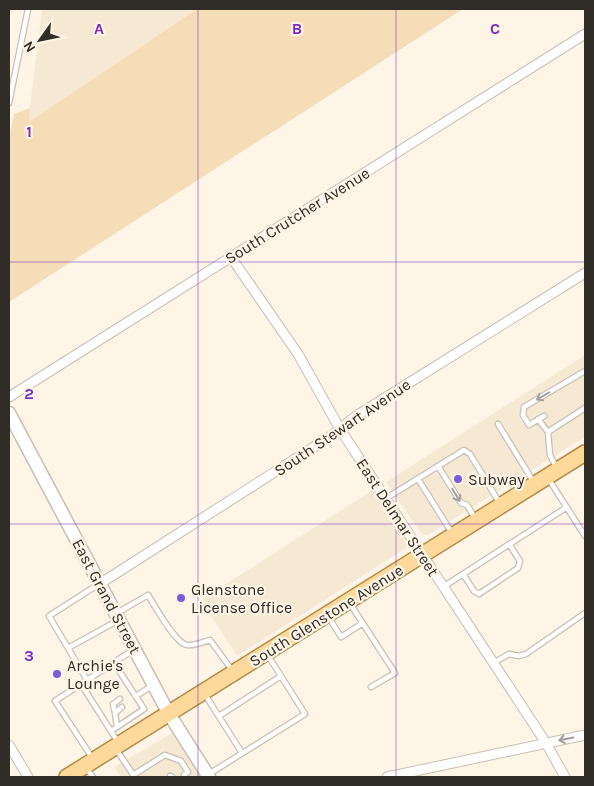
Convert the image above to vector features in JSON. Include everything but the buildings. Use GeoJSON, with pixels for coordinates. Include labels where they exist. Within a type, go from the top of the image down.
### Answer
{"type":"FeatureCollection","features":[{"type":"Feature","properties":{"kind":"main road","name":"East Grand Street"},"geometry":{"type":"LineString","coordinates":[[9,413],[101,583],[134,650],[169,714],[207,777]]}},
{"type":"Feature","properties":{"kind":"main road","name":"South Glenstone Avenue"},"geometry":{"type":"LineString","coordinates":[[67,777],[91,768],[117,747],[585,453]]}},
{"type":"Feature","properties":{"kind":"street","name":"South Crutcher Avenue"},"geometry":{"type":"LineString","coordinates":[[9,397],[585,34]]}},
{"type":"Feature","properties":{"kind":"street","name":"East Delmar Street"},"geometry":{"type":"LineString","coordinates":[[231,257],[298,354],[340,429],[546,743],[565,777]]}},
{"type":"Feature","properties":{"kind":"street","name":"South Stewart Avenue"},"geometry":{"type":"LineString","coordinates":[[101,583],[331,436],[356,416],[585,273]]}},
{"type":"Feature","properties":{"kind":"street"},"geometry":{"type":"LineString","coordinates":[[387,777],[585,735]]}},
{"type":"Feature","properties":{"kind":"street"},"geometry":{"type":"LineString","coordinates":[[9,745],[28,777]]}},
{"type":"Feature","properties":{"kind":"lane"},"geometry":{"type":"LineString","coordinates":[[9,103],[28,9]]}},
{"type":"Feature","properties":{"kind":"lane"},"geometry":{"type":"LineString","coordinates":[[544,416],[529,425],[522,415],[524,407],[585,371]]}},
{"type":"Feature","properties":{"kind":"lane"},"geometry":{"type":"LineString","coordinates":[[548,432],[585,408]]}},
{"type":"Feature","properties":{"kind":"lane"},"geometry":{"type":"LineString","coordinates":[[538,419],[548,432],[550,455],[547,477]]}},
{"type":"Feature","properties":{"kind":"lane"},"geometry":{"type":"LineString","coordinates":[[498,424],[547,477],[585,536]]}},
{"type":"Feature","properties":{"kind":"lane"},"geometry":{"type":"LineString","coordinates":[[385,499],[460,452],[467,451],[501,506]]}},
{"type":"Feature","properties":{"kind":"lane"},"geometry":{"type":"LineString","coordinates":[[438,466],[461,503],[467,505],[477,521]]}},
{"type":"Feature","properties":{"kind":"lane"},"geometry":{"type":"LineString","coordinates":[[418,479],[454,536]]}},
{"type":"Feature","properties":{"kind":"lane"},"geometry":{"type":"LineString","coordinates":[[443,587],[567,507]]}},
{"type":"Feature","properties":{"kind":"lane"},"geometry":{"type":"LineString","coordinates":[[463,574],[474,591],[479,594],[518,568],[520,561],[509,544]]}},
{"type":"Feature","properties":{"kind":"lane"},"geometry":{"type":"LineString","coordinates":[[87,680],[49,616],[101,583]]}},
{"type":"Feature","properties":{"kind":"lane"},"geometry":{"type":"LineString","coordinates":[[68,648],[118,617],[148,595],[177,640],[184,645],[193,645],[210,640],[235,673]]}},
{"type":"Feature","properties":{"kind":"lane"},"geometry":{"type":"LineString","coordinates":[[349,601],[395,673],[371,687]]}},
{"type":"Feature","properties":{"kind":"lane"},"geometry":{"type":"LineString","coordinates":[[493,663],[509,654],[519,656],[526,654],[585,613]]}},
{"type":"Feature","properties":{"kind":"lane"},"geometry":{"type":"LineString","coordinates":[[327,615],[341,637],[363,623]]}},
{"type":"Feature","properties":{"kind":"lane"},"geometry":{"type":"LineString","coordinates":[[91,768],[55,701],[134,650]]}},
{"type":"Feature","properties":{"kind":"lane"},"geometry":{"type":"LineString","coordinates":[[207,777],[306,714],[267,653]]}},
{"type":"Feature","properties":{"kind":"lane"},"geometry":{"type":"LineString","coordinates":[[111,731],[144,709],[114,663]]}},
{"type":"Feature","properties":{"kind":"lane"},"geometry":{"type":"LineString","coordinates":[[219,716],[281,676]]}},
{"type":"Feature","properties":{"kind":"lane"},"geometry":{"type":"LineString","coordinates":[[81,684],[111,731],[117,747],[134,776],[165,755],[181,761],[188,772],[184,776]]}},
{"type":"Feature","properties":{"kind":"lane"},"geometry":{"type":"LineString","coordinates":[[131,702],[134,695],[154,685]]}},
{"type":"Feature","properties":{"kind":"lane"},"geometry":{"type":"LineString","coordinates":[[204,692],[242,753]]}},
{"type":"Feature","properties":{"kind":"lane"},"geometry":{"type":"LineString","coordinates":[[117,727],[113,704],[120,699]]}},
{"type":"Feature","properties":{"kind":"lane"},"geometry":{"type":"LineString","coordinates":[[114,713],[122,708]]}},
{"type":"Feature","properties":{"kind":"lane"},"geometry":{"type":"LineString","coordinates":[[139,713],[149,727]]}},
{"type":"Feature","properties":{"kind":"shaded area"},"geometry":{"type":"Polygon","coordinates":[[[42,9],[197,9],[28,123],[42,9]]]}},
{"type":"Feature","properties":{"kind":"shaded area"},"geometry":{"type":"Polygon","coordinates":[[[197,9],[463,9],[9,302],[9,139],[14,114],[30,108],[29,122],[197,9]]]}},
{"type":"Feature","properties":{"kind":"shaded area"},"geometry":{"type":"Polygon","coordinates":[[[585,355],[585,437],[428,535],[420,532],[386,482],[585,355]]]}},
{"type":"Feature","properties":{"kind":"shaded area"},"geometry":{"type":"Polygon","coordinates":[[[376,488],[409,540],[406,548],[237,656],[201,600],[376,488]]]}},
{"type":"Feature","properties":{"kind":"shaded area"},"geometry":{"type":"Polygon","coordinates":[[[174,732],[205,777],[121,777],[114,767],[174,732]]]}},
{"type":"Feature","properties":{"kind":"place","name":"Subway"},"geometry":{"type":"Point","coordinates":[458,479]}},
{"type":"Feature","properties":{"kind":"place","name":"Glenstone License Office"},"geometry":{"type":"Point","coordinates":[181,598]}},
{"type":"Feature","properties":{"kind":"place","name":"Archie's Lounge"},"geometry":{"type":"Point","coordinates":[57,674]}}]}
